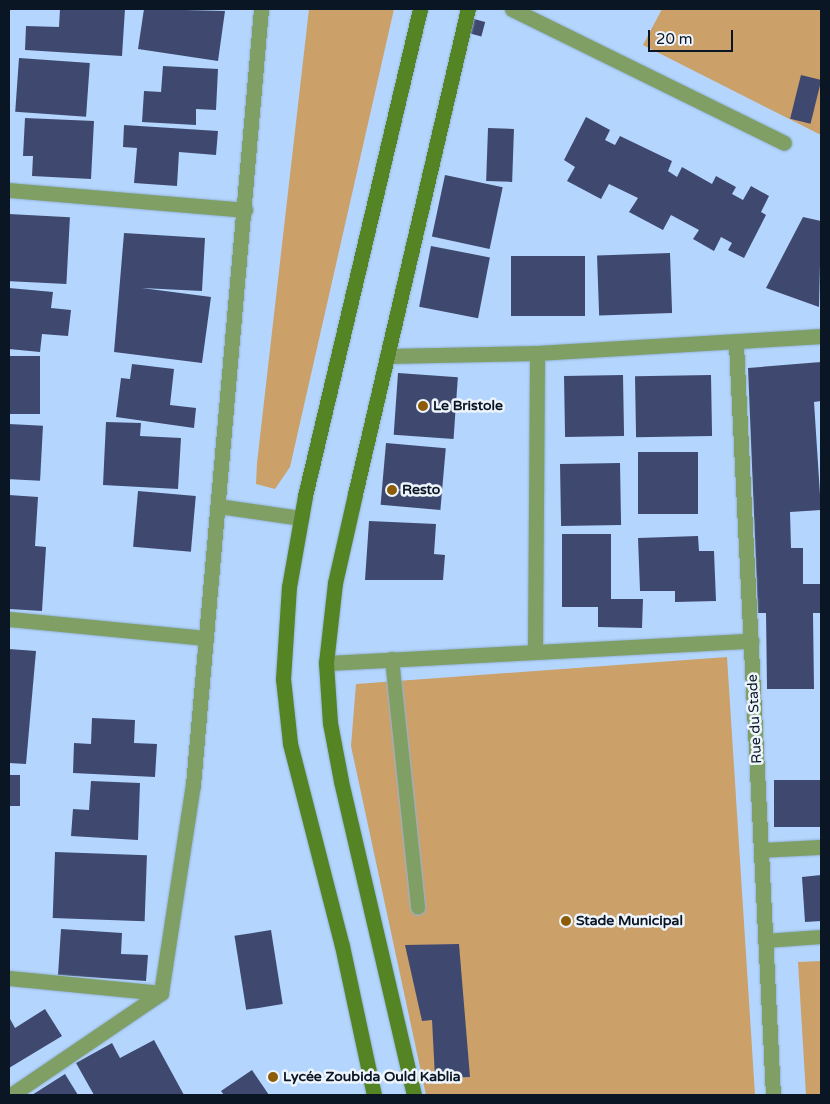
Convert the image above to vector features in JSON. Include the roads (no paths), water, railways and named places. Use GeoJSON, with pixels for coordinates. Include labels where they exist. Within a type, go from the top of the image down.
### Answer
{"type":"FeatureCollection","features":[{"type":"Feature","properties":{"kind":"main road"},"geometry":{"type":"LineString","coordinates":[[374,1095],[342,946],[290,743],[283,680],[289,587],[301,518],[420,9]]}},
{"type":"Feature","properties":{"kind":"main road"},"geometry":{"type":"LineString","coordinates":[[414,1095],[341,780],[330,724],[326,663],[336,583],[468,9]]}},
{"type":"Feature","properties":{"kind":"street"},"geometry":{"type":"LineString","coordinates":[[11,1095],[161,993],[193,785],[245,210],[261,9]]}},
{"type":"Feature","properties":{"kind":"street"},"geometry":{"type":"LineString","coordinates":[[512,9],[784,143]]}},
{"type":"Feature","properties":{"kind":"street"},"geometry":{"type":"LineString","coordinates":[[9,190],[245,210]]}},
{"type":"Feature","properties":{"kind":"street"},"geometry":{"type":"LineString","coordinates":[[387,356],[537,353],[736,344],[821,336]]}},
{"type":"Feature","properties":{"kind":"street","name":"Rue du Stade"},"geometry":{"type":"LineString","coordinates":[[736,344],[773,1095]]}},
{"type":"Feature","properties":{"kind":"street"},"geometry":{"type":"LineString","coordinates":[[535,650],[537,353]]}},
{"type":"Feature","properties":{"kind":"street"},"geometry":{"type":"LineString","coordinates":[[218,506],[301,518]]}},
{"type":"Feature","properties":{"kind":"street"},"geometry":{"type":"LineString","coordinates":[[9,619],[206,638]]}},
{"type":"Feature","properties":{"kind":"street"},"geometry":{"type":"LineString","coordinates":[[326,663],[535,650],[751,642]]}},
{"type":"Feature","properties":{"kind":"street"},"geometry":{"type":"LineString","coordinates":[[761,850],[821,847]]}},
{"type":"Feature","properties":{"kind":"street"},"geometry":{"type":"LineString","coordinates":[[9,978],[161,993]]}},
{"type":"Feature","properties":{"kind":"lane"},"geometry":{"type":"LineString","coordinates":[[392,659],[418,908]]}},
{"type":"Feature","properties":{"kind":"lane"},"geometry":{"type":"LineString","coordinates":[[766,941],[821,936]]}},
{"type":"Feature","properties":{"kind":"place","name":"Le Bristole"},"geometry":{"type":"Point","coordinates":[423,406]}},
{"type":"Feature","properties":{"kind":"place","name":"Resto"},"geometry":{"type":"Point","coordinates":[392,490]}},
{"type":"Feature","properties":{"kind":"place","name":"Stade Municipal"},"geometry":{"type":"Point","coordinates":[566,921]}},
{"type":"Feature","properties":{"kind":"place","name":"Lycée Zoubida Ould Kablia"},"geometry":{"type":"Point","coordinates":[273,1077]}}]}
